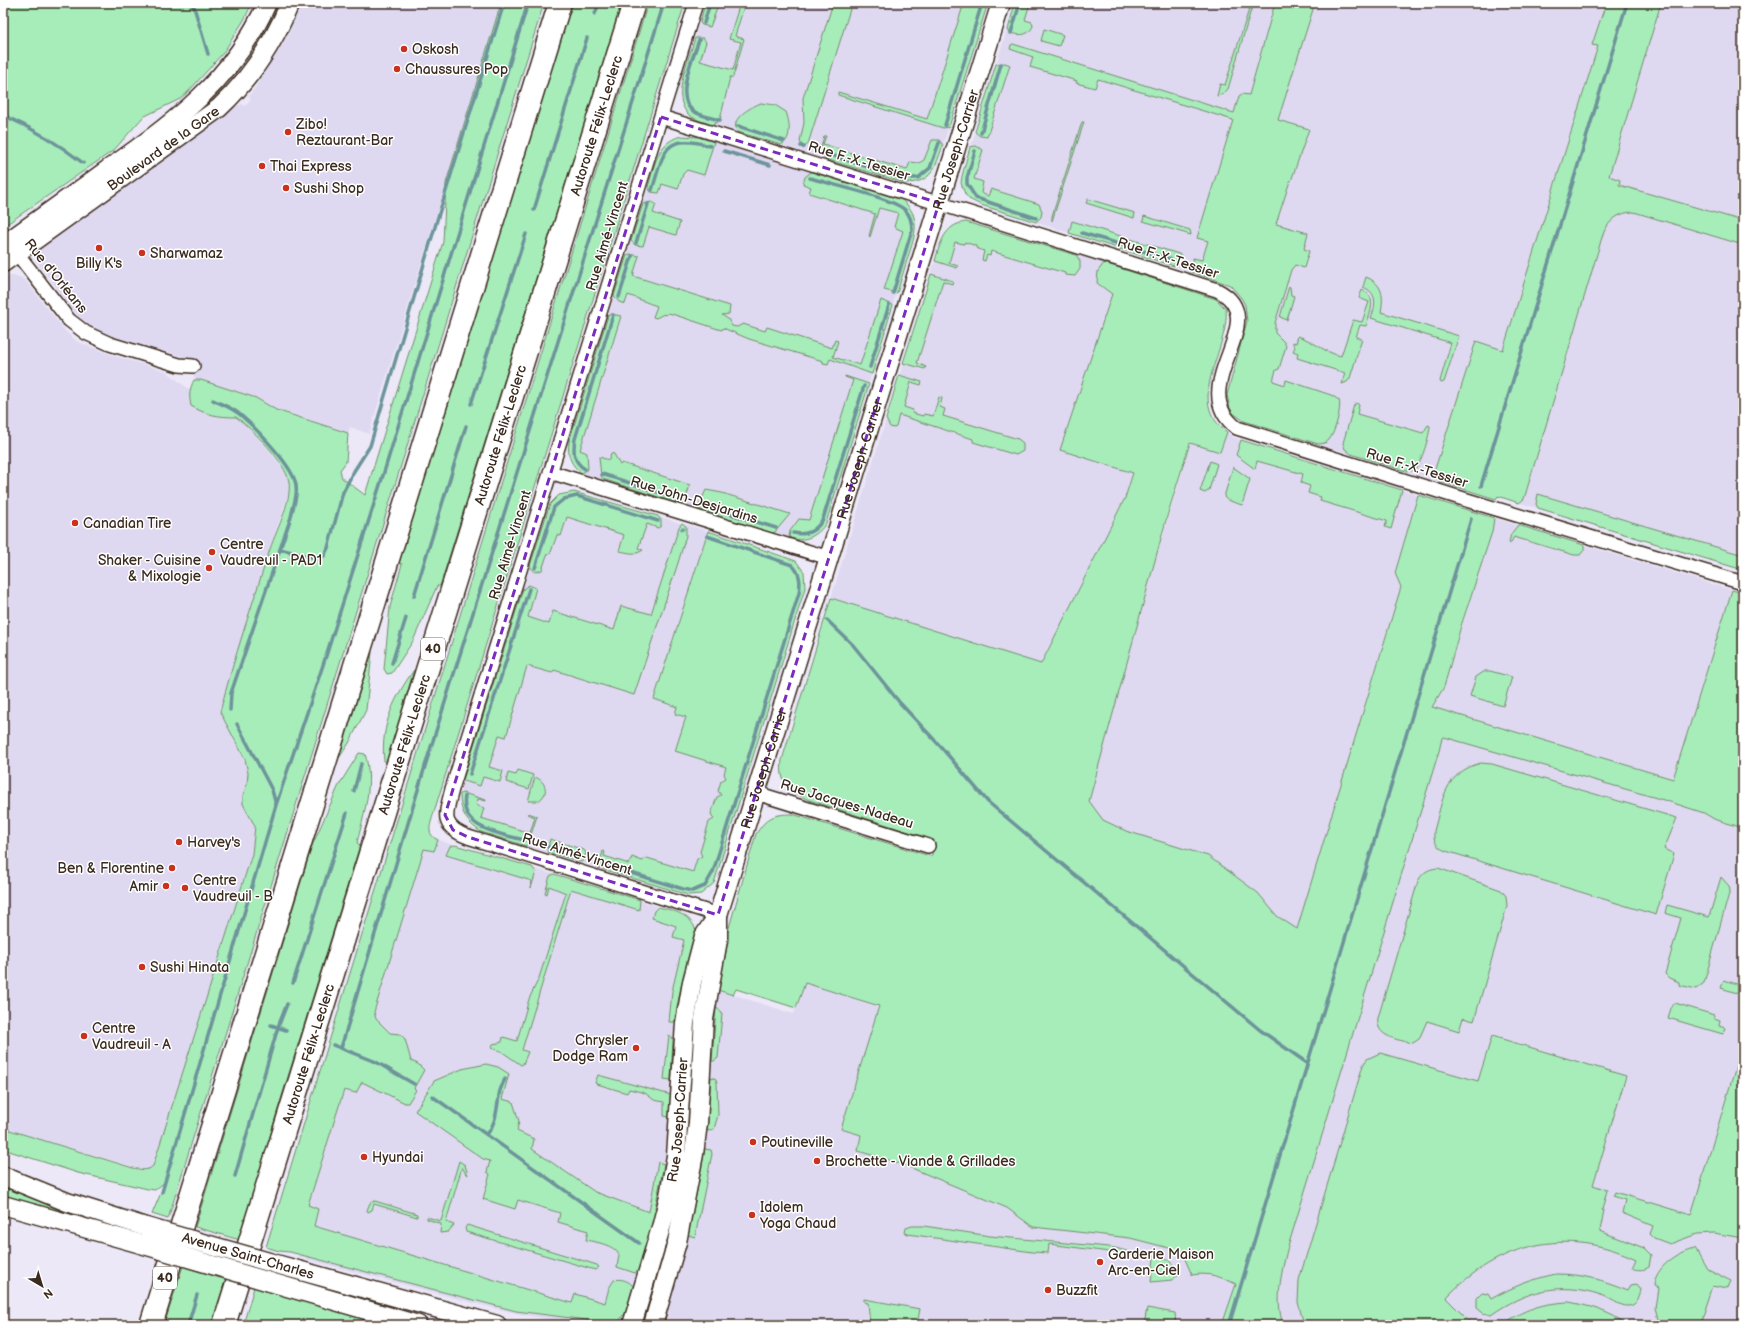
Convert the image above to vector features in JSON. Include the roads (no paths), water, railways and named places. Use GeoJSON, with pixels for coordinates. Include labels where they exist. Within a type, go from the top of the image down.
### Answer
{"type":"FeatureCollection","features":[{"type":"Feature","properties":{"kind":"highway","name":"40"},"geometry":{"type":"LineString","coordinates":[[150,1325],[560,3]]}},
{"type":"Feature","properties":{"kind":"highway","name":"Autoroute Félix-Leclerc"},"geometry":{"type":"LineString","coordinates":[[224,1325],[634,3]]}},
{"type":"Feature","properties":{"kind":"street","name":"Boulevard de la Gare"},"geometry":{"type":"LineString","coordinates":[[8,251],[191,107],[212,87],[231,63],[257,24],[267,3]]}},
{"type":"Feature","properties":{"kind":"street","name":"Boulevard de la Gare"},"geometry":{"type":"LineString","coordinates":[[8,251],[219,108],[242,84],[258,62],[280,26],[290,3]]}},
{"type":"Feature","properties":{"kind":"street","name":"Rue Aimé-Vincent"},"geometry":{"type":"LineString","coordinates":[[696,3],[446,810],[447,821],[453,830],[468,837],[718,915]]}},
{"type":"Feature","properties":{"kind":"street","name":"Rue Joseph-Carrier"},"geometry":{"type":"LineString","coordinates":[[632,1325],[662,1224],[675,1160],[681,1109],[685,1023],[692,982],[704,936],[718,915],[1001,3]]}},
{"type":"Feature","properties":{"kind":"street","name":"Rue F.-X.-Tessier"},"geometry":{"type":"LineString","coordinates":[[661,117],[939,202],[1209,287],[1223,293],[1232,302],[1238,314],[1238,321],[1219,388],[1218,399],[1227,419],[1243,430],[1525,518],[1743,583]]}},
{"type":"Feature","properties":{"kind":"street","name":"Rue d'Orléans"},"geometry":{"type":"LineString","coordinates":[[8,251],[68,320],[86,333],[110,344],[179,365],[193,366]]}},
{"type":"Feature","properties":{"kind":"street","name":"Rue John-Desjardins"},"geometry":{"type":"LineString","coordinates":[[550,472],[829,558]]}},
{"type":"Feature","properties":{"kind":"street","name":"Rue Jacques-Nadeau"},"geometry":{"type":"LineString","coordinates":[[756,793],[928,846]]}},
{"type":"Feature","properties":{"kind":"street","name":"Rue Joseph-Carrier"},"geometry":{"type":"LineString","coordinates":[[653,1325],[677,1242],[694,1154],[698,1123],[704,1019],[718,940],[718,915]]}},
{"type":"Feature","properties":{"kind":"street","name":"Avenue Saint-Charles"},"geometry":{"type":"LineString","coordinates":[[3,1176],[67,1202],[143,1236],[270,1282],[418,1325]]}},
{"type":"Feature","properties":{"kind":"street","name":"Avenue Saint-Charles"},"geometry":{"type":"LineString","coordinates":[[3,1205],[276,1264],[497,1325]]}},
{"type":"Feature","properties":{"kind":"waterway"},"geometry":{"type":"LineString","coordinates":[[190,3],[194,7],[208,54]]}},
{"type":"Feature","properties":{"kind":"waterway"},"geometry":{"type":"LineString","coordinates":[[280,549],[319,559],[324,556],[328,548],[343,492],[370,446],[437,220],[504,3]]}},
{"type":"Feature","properties":{"kind":"waterway"},"geometry":{"type":"LineString","coordinates":[[276,805],[326,656],[385,469],[528,3]]}},
{"type":"Feature","properties":{"kind":"waterway"},"geometry":{"type":"LineString","coordinates":[[595,14],[599,3]]}},
{"type":"Feature","properties":{"kind":"waterway"},"geometry":{"type":"LineString","coordinates":[[341,1048],[426,763],[664,3]]}},
{"type":"Feature","properties":{"kind":"waterway"},"geometry":{"type":"LineString","coordinates":[[704,23],[710,3]]}},
{"type":"Feature","properties":{"kind":"waterway"},"geometry":{"type":"LineString","coordinates":[[945,125],[982,3]]}},
{"type":"Feature","properties":{"kind":"waterway"},"geometry":{"type":"LineString","coordinates":[[1011,33],[1020,3]]}},
{"type":"Feature","properties":{"kind":"waterway"},"geometry":{"type":"LineString","coordinates":[[1481,486],[1627,3]]}},
{"type":"Feature","properties":{"kind":"waterway"},"geometry":{"type":"LineString","coordinates":[[534,210],[587,38]]}},
{"type":"Feature","properties":{"kind":"waterway"},"geometry":{"type":"LineString","coordinates":[[699,40],[689,67],[685,87],[685,97],[688,105],[693,111],[703,116],[720,120]]}},
{"type":"Feature","properties":{"kind":"waterway"},"geometry":{"type":"LineString","coordinates":[[981,133],[1001,64]]}},
{"type":"Feature","properties":{"kind":"waterway"},"geometry":{"type":"LineString","coordinates":[[3,115],[44,136],[83,163]]}},
{"type":"Feature","properties":{"kind":"waterway"},"geometry":{"type":"LineString","coordinates":[[738,126],[784,141]]}},
{"type":"Feature","properties":{"kind":"waterway"},"geometry":{"type":"LineString","coordinates":[[652,190],[663,156],[674,144],[695,142],[710,146]]}},
{"type":"Feature","properties":{"kind":"waterway"},"geometry":{"type":"LineString","coordinates":[[825,153],[901,178],[918,178],[930,168],[939,143]]}},
{"type":"Feature","properties":{"kind":"waterway"},"geometry":{"type":"LineString","coordinates":[[724,151],[770,165]]}},
{"type":"Feature","properties":{"kind":"waterway"},"geometry":{"type":"LineString","coordinates":[[975,151],[967,178],[967,184],[976,198],[1036,218]]}},
{"type":"Feature","properties":{"kind":"waterway"},"geometry":{"type":"LineString","coordinates":[[810,178],[875,196],[898,205],[907,212],[912,225],[912,230],[893,293]]}},
{"type":"Feature","properties":{"kind":"waterway"},"geometry":{"type":"LineString","coordinates":[[636,243],[648,204]]}},
{"type":"Feature","properties":{"kind":"waterway"},"geometry":{"type":"LineString","coordinates":[[1082,233],[1170,259]]}},
{"type":"Feature","properties":{"kind":"waterway"},"geometry":{"type":"LineString","coordinates":[[471,404],[526,234]]}},
{"type":"Feature","properties":{"kind":"waterway"},"geometry":{"type":"LineString","coordinates":[[619,297],[632,256]]}},
{"type":"Feature","properties":{"kind":"waterway"},"geometry":{"type":"LineString","coordinates":[[870,367],[889,305]]}},
{"type":"Feature","properties":{"kind":"waterway"},"geometry":{"type":"LineString","coordinates":[[585,469],[576,460],[574,448],[575,439],[613,315]]}},
{"type":"Feature","properties":{"kind":"waterway"},"geometry":{"type":"LineString","coordinates":[[793,533],[803,534],[811,532],[823,519],[864,386]]}},
{"type":"Feature","properties":{"kind":"waterway"},"geometry":{"type":"LineString","coordinates":[[213,400],[238,413],[261,435],[286,464],[296,486],[291,517],[231,693],[230,710]]}},
{"type":"Feature","properties":{"kind":"waterway"},"geometry":{"type":"LineString","coordinates":[[414,596],[466,426]]}},
{"type":"Feature","properties":{"kind":"waterway"},"geometry":{"type":"LineString","coordinates":[[602,474],[676,498]]}},
{"type":"Feature","properties":{"kind":"waterway"},"geometry":{"type":"LineString","coordinates":[[535,568],[554,507],[564,499],[577,496],[658,521]]}},
{"type":"Feature","properties":{"kind":"waterway"},"geometry":{"type":"LineString","coordinates":[[701,505],[776,528]]}},
{"type":"Feature","properties":{"kind":"waterway"},"geometry":{"type":"LineString","coordinates":[[1229,1325],[1471,519]]}},
{"type":"Feature","properties":{"kind":"waterway"},"geometry":{"type":"LineString","coordinates":[[602,864],[692,891],[705,886],[713,872],[799,593],[800,585],[798,574],[792,565],[707,536]]}},
{"type":"Feature","properties":{"kind":"waterway"},"geometry":{"type":"LineString","coordinates":[[470,774],[529,589]]}},
{"type":"Feature","properties":{"kind":"waterway"},"geometry":{"type":"LineString","coordinates":[[392,663],[406,618]]}},
{"type":"Feature","properties":{"kind":"waterway"},"geometry":{"type":"LineString","coordinates":[[827,620],[853,645],[900,703],[941,747],[988,802],[1260,1030],[1307,1063]]}},
{"type":"Feature","properties":{"kind":"waterway"},"geometry":{"type":"LineString","coordinates":[[162,1192],[276,805],[272,790],[237,724]]}},
{"type":"Feature","properties":{"kind":"waterway"},"geometry":{"type":"LineString","coordinates":[[354,791],[361,764]]}},
{"type":"Feature","properties":{"kind":"waterway"},"geometry":{"type":"LineString","coordinates":[[465,796],[465,807],[468,816],[475,823],[494,832],[524,840]]}},
{"type":"Feature","properties":{"kind":"waterway"},"geometry":{"type":"LineString","coordinates":[[293,983],[347,813]]}},
{"type":"Feature","properties":{"kind":"waterway"},"geometry":{"type":"LineString","coordinates":[[548,847],[576,856]]}},
{"type":"Feature","properties":{"kind":"waterway"},"geometry":{"type":"LineString","coordinates":[[235,1176],[278,1027],[287,1004]]}},
{"type":"Feature","properties":{"kind":"waterway"},"geometry":{"type":"LineString","coordinates":[[271,1025],[286,1030]]}},
{"type":"Feature","properties":{"kind":"waterway"},"geometry":{"type":"LineString","coordinates":[[333,1045],[376,1062],[414,1084]]}},
{"type":"Feature","properties":{"kind":"waterway"},"geometry":{"type":"LineString","coordinates":[[487,1135],[497,1112],[500,1092],[505,1079]]}},
{"type":"Feature","properties":{"kind":"waterway"},"geometry":{"type":"LineString","coordinates":[[432,1096],[639,1243]]}},
{"type":"Feature","properties":{"kind":"waterway"},"geometry":{"type":"LineString","coordinates":[[188,1325],[197,1295]]}},
{"type":"Feature","properties":{"kind":"place","name":"Oskosh"},"geometry":{"type":"Point","coordinates":[404,49]}},
{"type":"Feature","properties":{"kind":"place","name":"Chaussures Pop"},"geometry":{"type":"Point","coordinates":[397,69]}},
{"type":"Feature","properties":{"kind":"place","name":"Zibo! Reztaurant-Bar"},"geometry":{"type":"Point","coordinates":[288,132]}},
{"type":"Feature","properties":{"kind":"place","name":"Thai Express"},"geometry":{"type":"Point","coordinates":[262,166]}},
{"type":"Feature","properties":{"kind":"place","name":"Sushi Shop"},"geometry":{"type":"Point","coordinates":[286,188]}},
{"type":"Feature","properties":{"kind":"place","name":"Billy K's"},"geometry":{"type":"Point","coordinates":[99,248]}},
{"type":"Feature","properties":{"kind":"place","name":"Sharwamaz"},"geometry":{"type":"Point","coordinates":[142,253]}},
{"type":"Feature","properties":{"kind":"place","name":"Canadian Tire"},"geometry":{"type":"Point","coordinates":[75,523]}},
{"type":"Feature","properties":{"kind":"place","name":"Centre Vaudreuil - PAD1"},"geometry":{"type":"Point","coordinates":[212,552]}},
{"type":"Feature","properties":{"kind":"place","name":"Shaker - Cuisine & Mixologie"},"geometry":{"type":"Point","coordinates":[209,568]}},
{"type":"Feature","properties":{"kind":"place","name":"Harvey's"},"geometry":{"type":"Point","coordinates":[179,842]}},
{"type":"Feature","properties":{"kind":"place","name":"Ben & Florentine"},"geometry":{"type":"Point","coordinates":[172,868]}},
{"type":"Feature","properties":{"kind":"place","name":"Amir"},"geometry":{"type":"Point","coordinates":[166,886]}},
{"type":"Feature","properties":{"kind":"place","name":"Centre Vaudreuil - B"},"geometry":{"type":"Point","coordinates":[185,888]}},
{"type":"Feature","properties":{"kind":"place","name":"Sushi Hinata"},"geometry":{"type":"Point","coordinates":[142,967]}},
{"type":"Feature","properties":{"kind":"place","name":"Centre Vaudreuil - A"},"geometry":{"type":"Point","coordinates":[84,1036]}},
{"type":"Feature","properties":{"kind":"place","name":"Chrysler Dodge Ram"},"geometry":{"type":"Point","coordinates":[636,1048]}},
{"type":"Feature","properties":{"kind":"place","name":"Poutineville"},"geometry":{"type":"Point","coordinates":[753,1142]}},
{"type":"Feature","properties":{"kind":"place","name":"Hyundai"},"geometry":{"type":"Point","coordinates":[364,1157]}},
{"type":"Feature","properties":{"kind":"place","name":"Brochette - Viande & Grillades"},"geometry":{"type":"Point","coordinates":[817,1161]}},
{"type":"Feature","properties":{"kind":"place","name":"Idolem Yoga Chaud"},"geometry":{"type":"Point","coordinates":[752,1215]}},
{"type":"Feature","properties":{"kind":"place","name":"Garderie Maison Arc-en-Ciel"},"geometry":{"type":"Point","coordinates":[1100,1262]}},
{"type":"Feature","properties":{"kind":"place","name":"Buzzfit"},"geometry":{"type":"Point","coordinates":[1048,1290]}}]}
